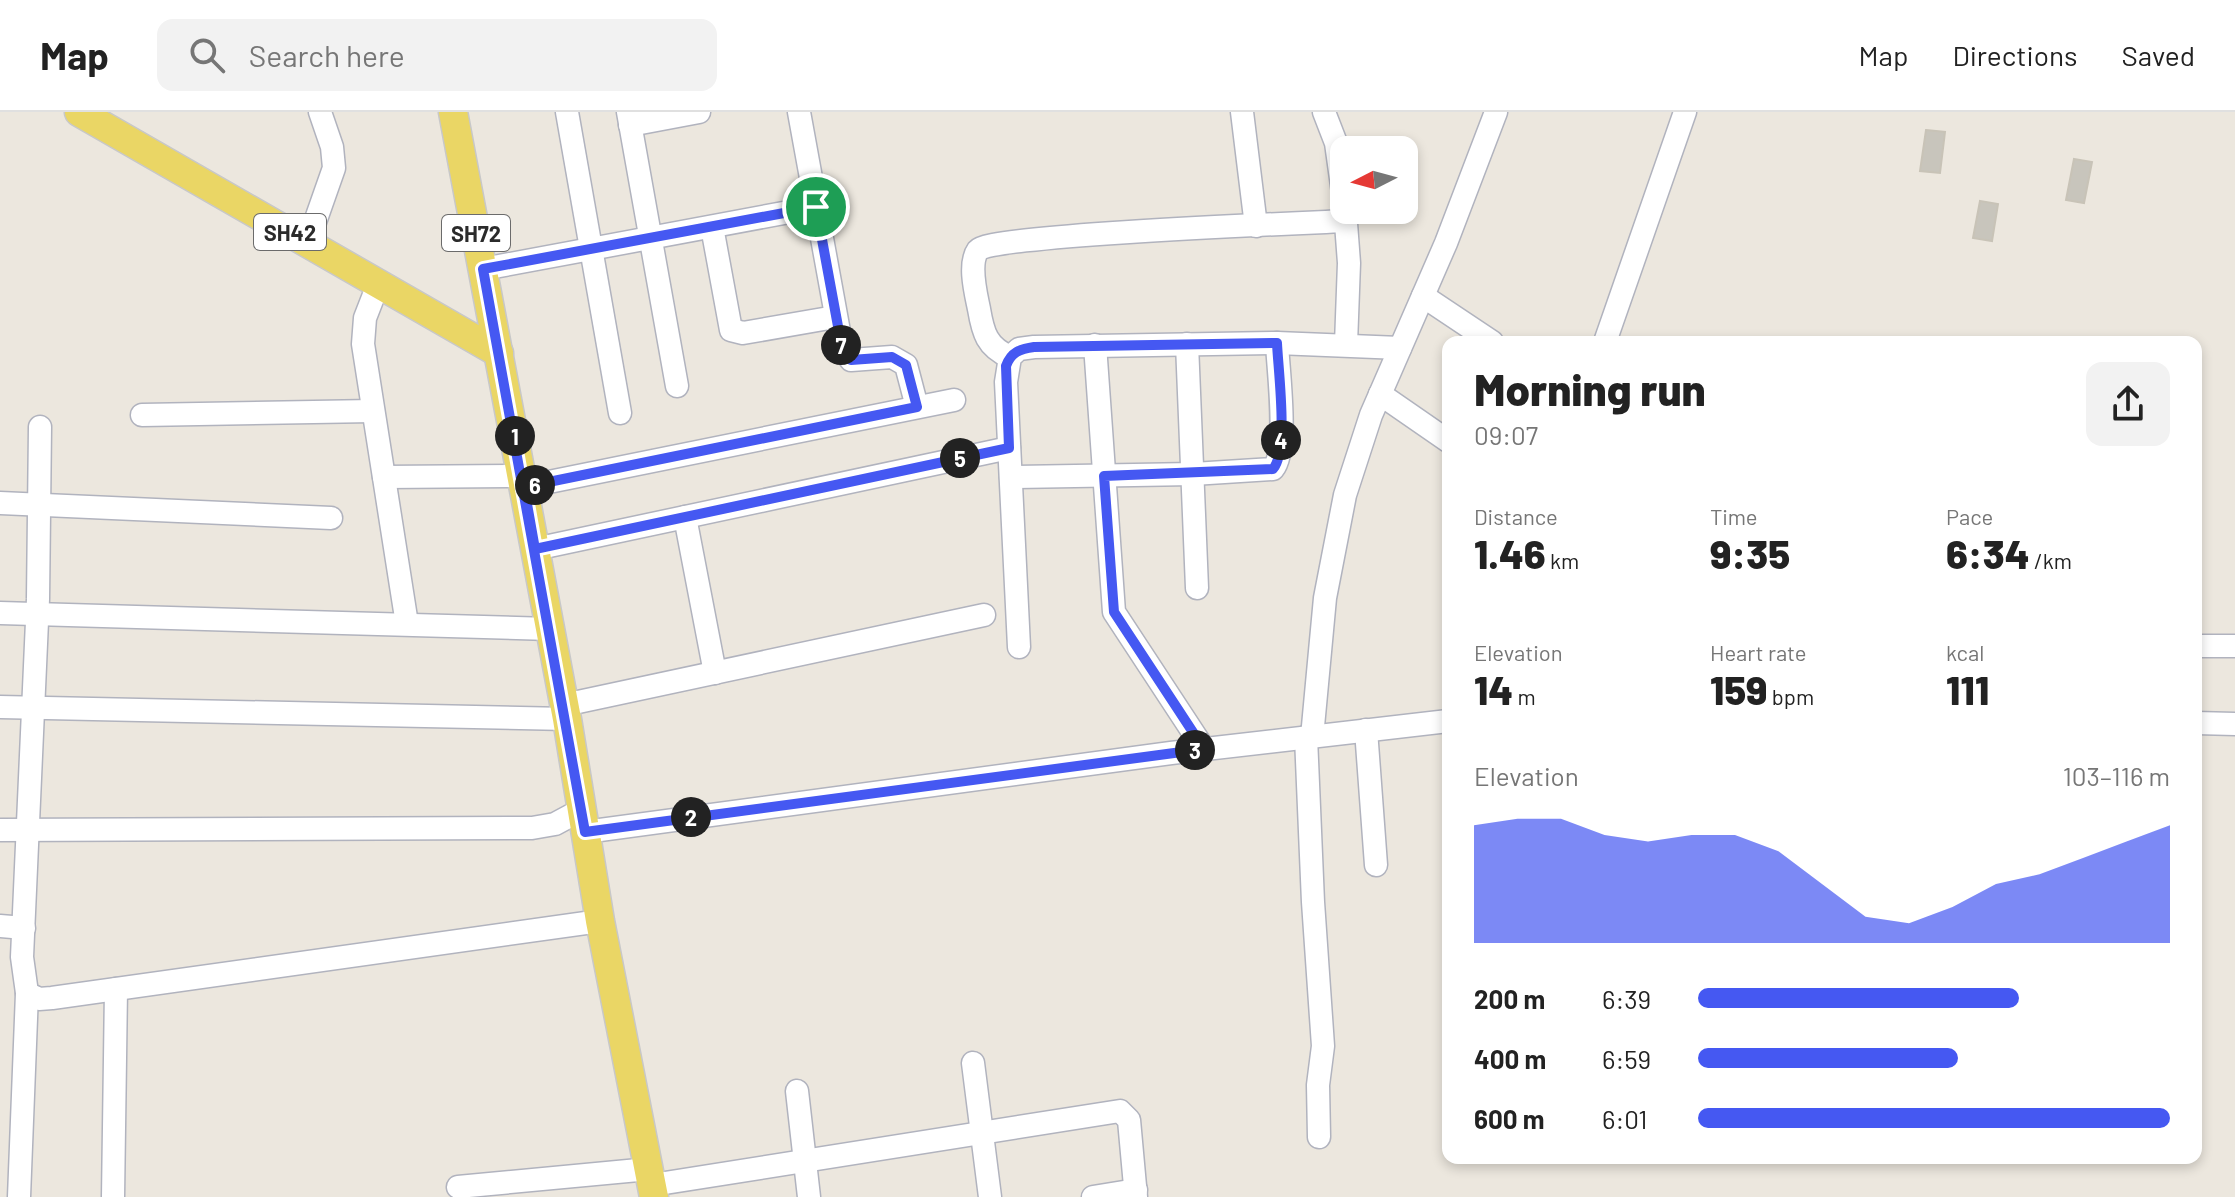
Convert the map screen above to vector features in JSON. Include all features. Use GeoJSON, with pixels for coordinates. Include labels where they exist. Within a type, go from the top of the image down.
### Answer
{"type":"FeatureCollection","features":[{"type":"Feature","properties":{"kind":"main road","name":"SH42"},"geometry":{"type":"LineString","coordinates":[[79,112],[499,353]]}},
{"type":"Feature","properties":{"kind":"main road","name":"SH72"},"geometry":{"type":"LineString","coordinates":[[453,112],[499,353]]}},
{"type":"Feature","properties":{"kind":"main road"},"geometry":{"type":"LineString","coordinates":[[499,353],[600,921],[652,1183]]}},
{"type":"Feature","properties":{"kind":"street"},"geometry":{"type":"LineString","coordinates":[[308,242],[334,168],[332,147],[320,112]]}},
{"type":"Feature","properties":{"kind":"street"},"geometry":{"type":"LineString","coordinates":[[567,112],[620,413]]}},
{"type":"Feature","properties":{"kind":"street"},"geometry":{"type":"LineString","coordinates":[[677,386],[629,118],[699,112]]}},
{"type":"Feature","properties":{"kind":"street"},"geometry":{"type":"LineString","coordinates":[[799,112],[842,348],[851,360],[892,357],[906,365],[917,407]]}},
{"type":"Feature","properties":{"kind":"street"},"geometry":{"type":"LineString","coordinates":[[1242,112],[1256,226]]}},
{"type":"Feature","properties":{"kind":"street"},"geometry":{"type":"LineString","coordinates":[[1324,112],[1333,136]]}},
{"type":"Feature","properties":{"kind":"street"},"geometry":{"type":"LineString","coordinates":[[1319,1137],[1318,1085],[1323,1046],[1313,902],[1309,737],[1333,547],[1354,465],[1380,394],[1423,296],[1496,112]]}},
{"type":"Feature","properties":{"kind":"street"},"geometry":{"type":"LineString","coordinates":[[1607,336],[1685,112]]}},
{"type":"Feature","properties":{"kind":"street"},"geometry":{"type":"LineString","coordinates":[[483,269],[816,207]]}},
{"type":"Feature","properties":{"kind":"street"},"geometry":{"type":"LineString","coordinates":[[1010,357],[991,347],[982,326],[974,269],[976,253],[985,245],[1256,226],[1330,213]]}},
{"type":"Feature","properties":{"kind":"street"},"geometry":{"type":"LineString","coordinates":[[1346,224],[1349,263],[1346,344]]}},
{"type":"Feature","properties":{"kind":"street"},"geometry":{"type":"LineString","coordinates":[[712,227],[731,330],[743,333],[835,317]]}},
{"type":"Feature","properties":{"kind":"street"},"geometry":{"type":"LineString","coordinates":[[379,282],[363,329],[407,624]]}},
{"type":"Feature","properties":{"kind":"street"},"geometry":{"type":"LineString","coordinates":[[1423,296],[1483,336]]}},
{"type":"Feature","properties":{"kind":"street"},"geometry":{"type":"LineString","coordinates":[[1019,647],[1006,382],[1010,357],[1019,349],[1277,343],[1400,348]]}},
{"type":"Feature","properties":{"kind":"street"},"geometry":{"type":"LineString","coordinates":[[1011,477],[1265,471],[1277,464],[1281,437],[1277,343]]}},
{"type":"Feature","properties":{"kind":"street"},"geometry":{"type":"LineString","coordinates":[[1187,344],[1197,588]]}},
{"type":"Feature","properties":{"kind":"street"},"geometry":{"type":"LineString","coordinates":[[1095,345],[1114,612],[1204,749]]}},
{"type":"Feature","properties":{"kind":"street"},"geometry":{"type":"LineString","coordinates":[[1380,394],[1442,437]]}},
{"type":"Feature","properties":{"kind":"street"},"geometry":{"type":"LineString","coordinates":[[384,477],[523,482],[954,400]]}},
{"type":"Feature","properties":{"kind":"street"},"geometry":{"type":"LineString","coordinates":[[142,415],[373,411]]}},
{"type":"Feature","properties":{"kind":"street"},"geometry":{"type":"LineString","coordinates":[[19,1197],[27,993],[22,972],[37,614],[40,427]]}},
{"type":"Feature","properties":{"kind":"street"},"geometry":{"type":"LineString","coordinates":[[535,549],[1009,448]]}},
{"type":"Feature","properties":{"kind":"street"},"geometry":{"type":"LineString","coordinates":[[0,503],[331,518]]}},
{"type":"Feature","properties":{"kind":"street"},"geometry":{"type":"LineString","coordinates":[[685,517],[715,673]]}},
{"type":"Feature","properties":{"kind":"street"},"geometry":{"type":"LineString","coordinates":[[0,613],[550,629]]}},
{"type":"Feature","properties":{"kind":"street"},"geometry":{"type":"LineString","coordinates":[[0,707],[565,712],[715,673],[984,615]]}},
{"type":"Feature","properties":{"kind":"street"},"geometry":{"type":"LineString","coordinates":[[2202,646],[2235,646]]}},
{"type":"Feature","properties":{"kind":"street"},"geometry":{"type":"LineString","coordinates":[[0,830],[532,828],[1442,722]]}},
{"type":"Feature","properties":{"kind":"street"},"geometry":{"type":"LineString","coordinates":[[2202,723],[2235,724]]}},
{"type":"Feature","properties":{"kind":"street"},"geometry":{"type":"LineString","coordinates":[[1366,730],[1376,865]]}},
{"type":"Feature","properties":{"kind":"street"},"geometry":{"type":"LineString","coordinates":[[27,993],[39,999],[52,998],[600,921]]}},
{"type":"Feature","properties":{"kind":"street"},"geometry":{"type":"LineString","coordinates":[[0,926],[24,928]]}},
{"type":"Feature","properties":{"kind":"street"},"geometry":{"type":"LineString","coordinates":[[113,1197],[116,989]]}},
{"type":"Feature","properties":{"kind":"street"},"geometry":{"type":"LineString","coordinates":[[973,1063],[990,1197]]}},
{"type":"Feature","properties":{"kind":"street"},"geometry":{"type":"LineString","coordinates":[[797,1091],[809,1197]]}},
{"type":"Feature","properties":{"kind":"street"},"geometry":{"type":"LineString","coordinates":[[458,1187],[652,1183],[1120,1111],[1129,1120],[1136,1193],[1093,1197]]}},
{"type":"Feature","properties":{"kind":"building"},"geometry":{"type":"Polygon","coordinates":[[[1926,130],[1945,132],[1940,173],[1920,171],[1926,130]]]}},
{"type":"Feature","properties":{"kind":"building"},"geometry":{"type":"Polygon","coordinates":[[[2074,159],[2092,162],[2084,203],[2066,200],[2074,159]]]}},
{"type":"Feature","properties":{"kind":"building"},"geometry":{"type":"Polygon","coordinates":[[[1980,201],[1998,204],[1992,241],[1973,238],[1980,201]]]}},
{"type":"Feature","properties":{"kind":"route"},"geometry":{"type":"LineString","coordinates":[[816,207],[483,269],[509,404],[522,476],[567,719],[585,832],[1204,749],[1117,621],[1112,599],[1104,476],[1273,469],[1280,455],[1281,437],[1277,343],[1019,349],[1006,366],[1009,448],[535,549],[524,487],[917,407],[910,372],[900,360],[892,357],[851,360],[842,348],[816,207]]}}]}
